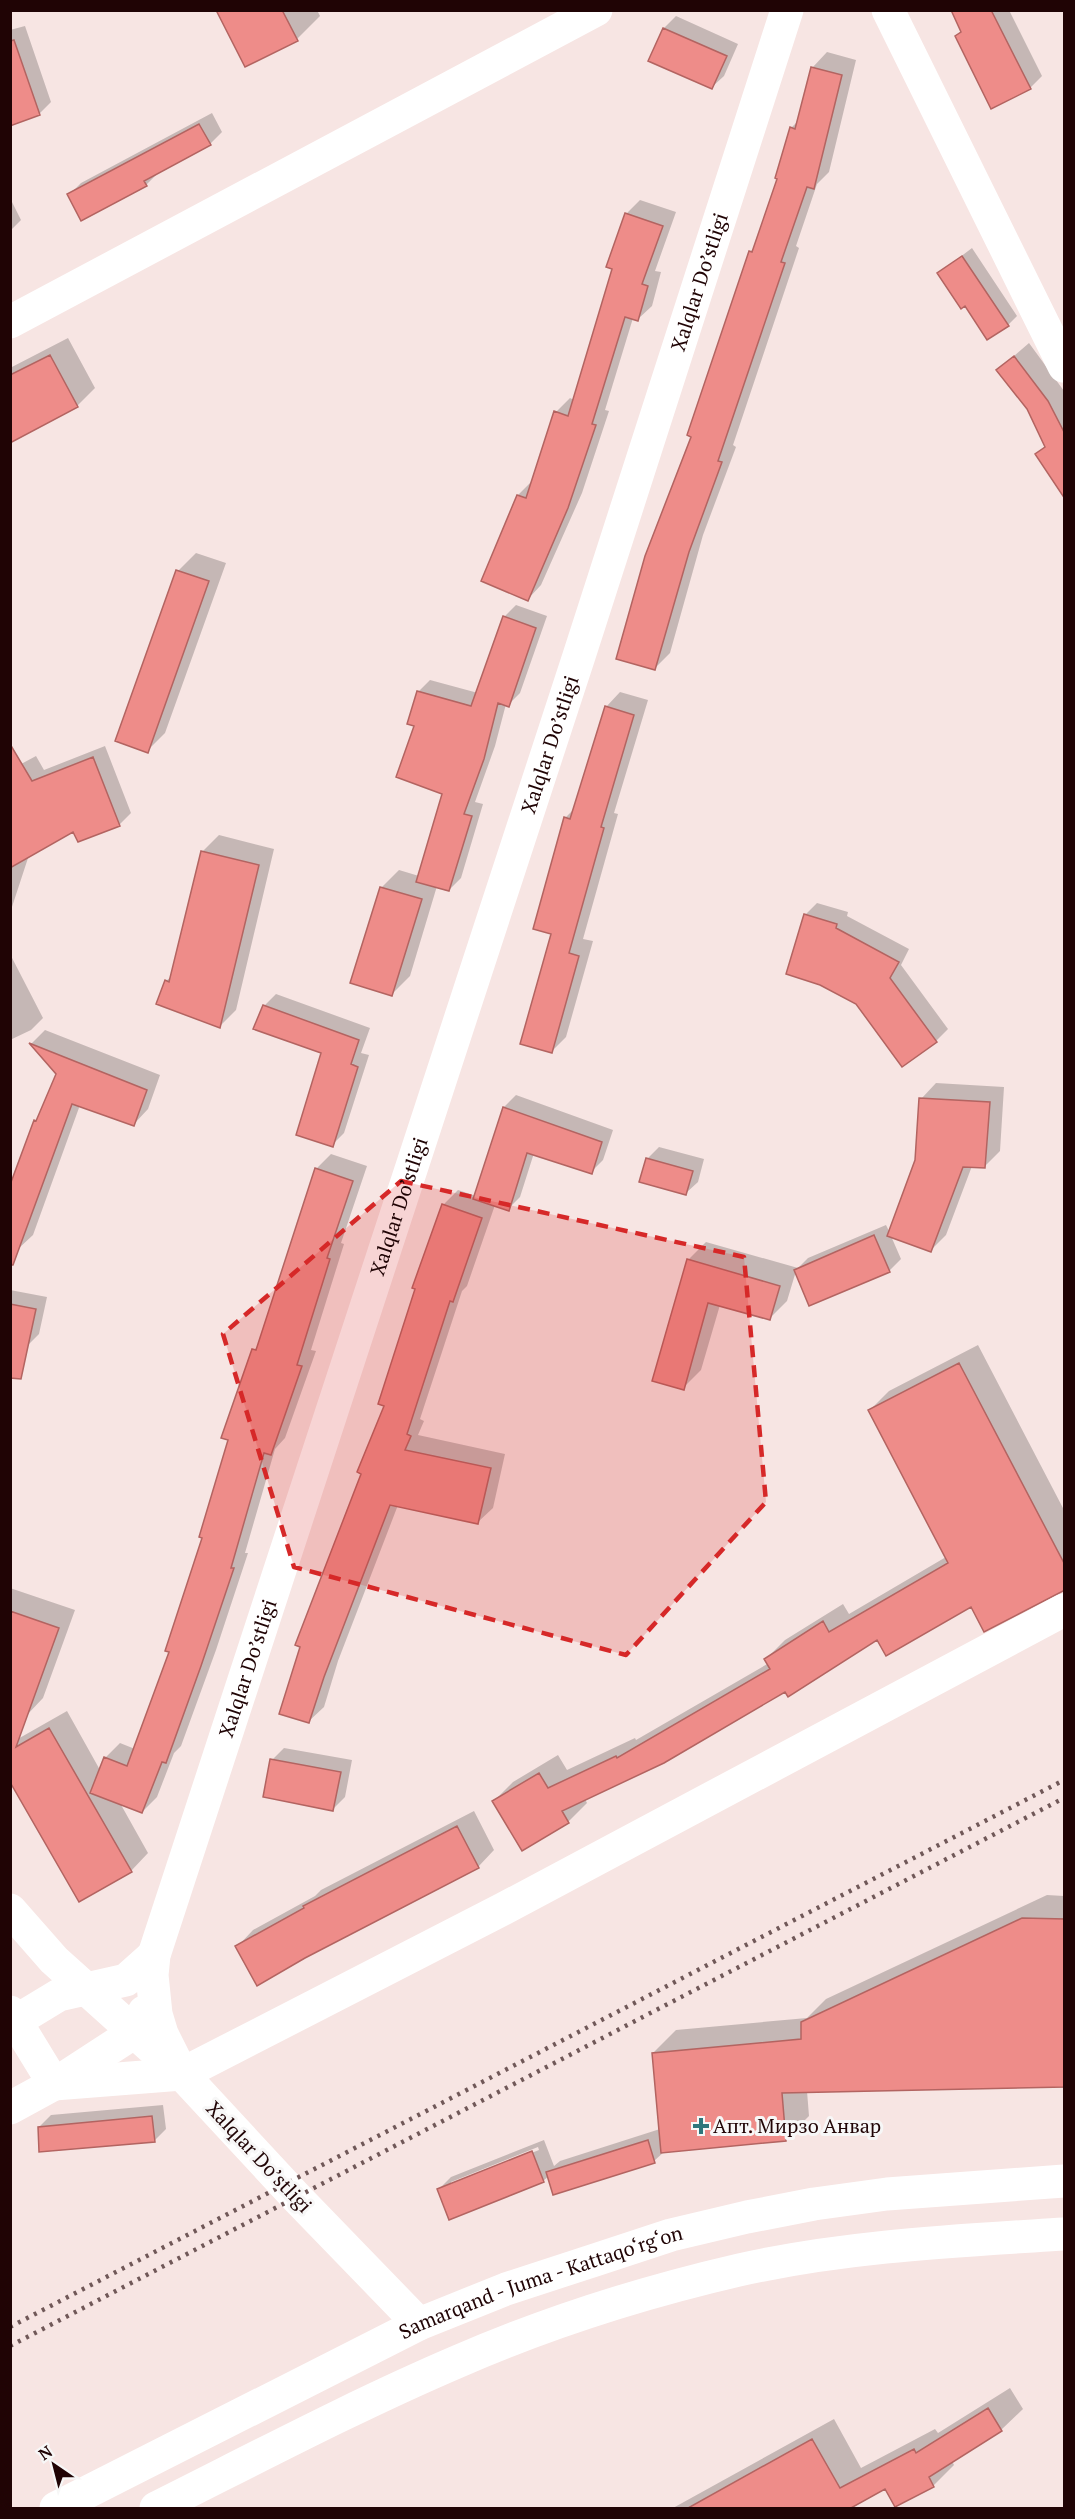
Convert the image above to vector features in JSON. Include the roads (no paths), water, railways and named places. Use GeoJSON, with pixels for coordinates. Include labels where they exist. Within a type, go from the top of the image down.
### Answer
{"type":"FeatureCollection","features":[{"type":"Feature","properties":{"kind":"main road"},"geometry":{"type":"LineString","coordinates":[[10,322],[596,10]]}},
{"type":"Feature","properties":{"kind":"main road","name":"Xalqlar Do’stligi"},"geometry":{"type":"LineString","coordinates":[[419,2324],[296,2198],[182,2074],[162,2034],[153,1995],[154,1955],[579,656],[787,10]]}},
{"type":"Feature","properties":{"kind":"main road"},"geometry":{"type":"LineString","coordinates":[[888,10],[1065,366]]}},
{"type":"Feature","properties":{"kind":"main road"},"geometry":{"type":"LineString","coordinates":[[54,2084],[182,2074],[503,1909],[1065,1610]]}},
{"type":"Feature","properties":{"kind":"main road"},"geometry":{"type":"LineString","coordinates":[[10,1910],[54,1960],[182,2074]]}},
{"type":"Feature","properties":{"kind":"main road"},"geometry":{"type":"LineString","coordinates":[[54,2084],[13,2017],[59,1995],[126,1980],[154,1955]]}},
{"type":"Feature","properties":{"kind":"main road"},"geometry":{"type":"LineString","coordinates":[[10,2108],[54,2084],[135,2032],[153,1995]]}},
{"type":"Feature","properties":{"kind":"main road","name":"Samarqand - Juma - Kattaqo‘rg‘on"},"geometry":{"type":"LineString","coordinates":[[56,2508],[419,2324],[506,2289],[671,2235],[747,2217],[887,2194],[1065,2181]]}},
{"type":"Feature","properties":{"kind":"main road"},"geometry":{"type":"LineString","coordinates":[[156,2508],[322,2425],[458,2361],[554,2324],[675,2286],[741,2270],[867,2249],[1065,2234]]}},
{"type":"Feature","properties":{"kind":"railway"},"geometry":{"type":"LineString","coordinates":[[10,2327],[1064,1780]]}},
{"type":"Feature","properties":{"kind":"railway"},"geometry":{"type":"LineString","coordinates":[[10,2346],[1064,1798]]}},
{"type":"Feature","properties":{"kind":"place","name":"Апт. Мирзо Анвар"},"geometry":{"type":"Point","coordinates":[701,2126]}}]}
